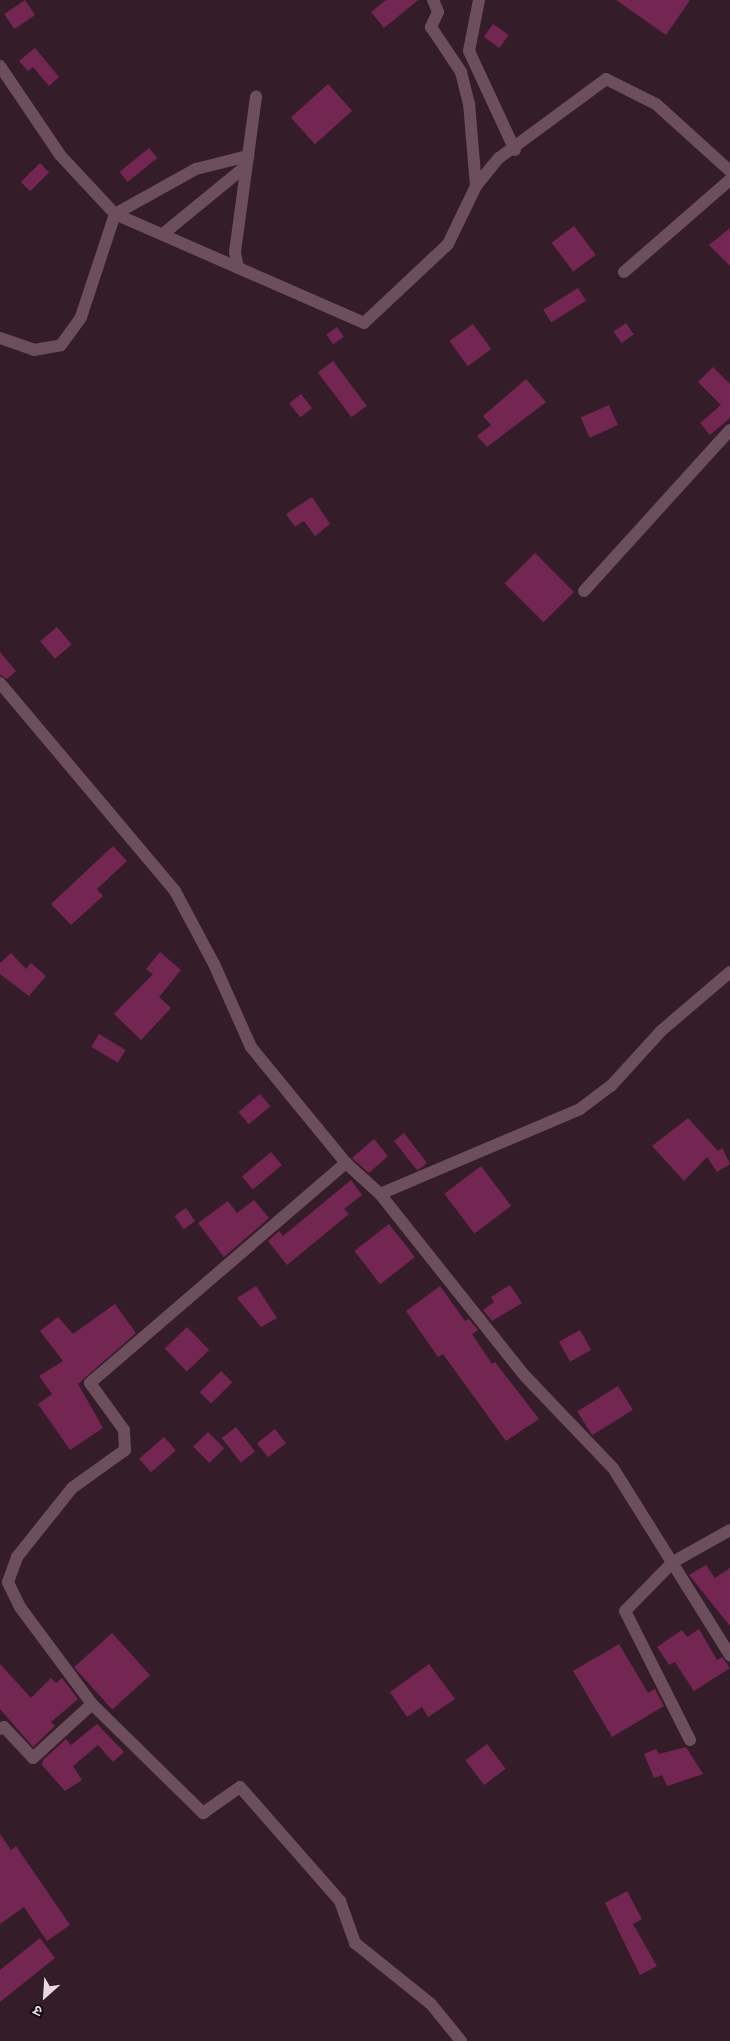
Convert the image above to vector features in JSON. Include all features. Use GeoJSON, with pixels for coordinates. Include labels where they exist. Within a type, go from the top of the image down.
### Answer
{"type":"FeatureCollection","features":[{"type":"Feature","properties":{"kind":"street"},"geometry":{"type":"LineString","coordinates":[[433,0],[438,12],[431,27],[461,72],[470,103],[476,186]]}},
{"type":"Feature","properties":{"kind":"street"},"geometry":{"type":"LineString","coordinates":[[479,0],[469,51],[515,150]]}},
{"type":"Feature","properties":{"kind":"street"},"geometry":{"type":"LineString","coordinates":[[0,66],[60,154],[115,214],[364,323],[448,244],[476,186],[500,158],[515,150],[606,79],[656,104],[730,171]]}},
{"type":"Feature","properties":{"kind":"street"},"geometry":{"type":"LineString","coordinates":[[238,268],[234,252],[256,96]]}},
{"type":"Feature","properties":{"kind":"street"},"geometry":{"type":"LineString","coordinates":[[0,338],[34,350],[61,345],[81,317],[115,214],[196,169],[247,161]]}},
{"type":"Feature","properties":{"kind":"street"},"geometry":{"type":"LineString","coordinates":[[162,234],[247,161]]}},
{"type":"Feature","properties":{"kind":"street"},"geometry":{"type":"LineString","coordinates":[[624,272],[730,180]]}},
{"type":"Feature","properties":{"kind":"street"},"geometry":{"type":"LineString","coordinates":[[584,591],[730,430]]}},
{"type":"Feature","properties":{"kind":"street"},"geometry":{"type":"LineString","coordinates":[[0,683],[175,891],[214,964],[250,1047],[346,1163],[380,1194],[525,1376],[613,1468],[730,1655]]}},
{"type":"Feature","properties":{"kind":"street"},"geometry":{"type":"LineString","coordinates":[[380,1194],[580,1109],[611,1086],[661,1031],[730,972]]}},
{"type":"Feature","properties":{"kind":"street"},"geometry":{"type":"LineString","coordinates":[[346,1163],[90,1383],[124,1430],[125,1450],[72,1488],[17,1557],[8,1582],[20,1607],[92,1704],[203,1813],[240,1787],[340,1901],[355,1944],[431,2004],[460,2041]]}},
{"type":"Feature","properties":{"kind":"street"},"geometry":{"type":"LineString","coordinates":[[690,1740],[625,1611],[673,1562],[730,1530]]}},
{"type":"Feature","properties":{"kind":"street"},"geometry":{"type":"LineString","coordinates":[[0,1729],[4,1727],[33,1758],[92,1704]]}},
{"type":"Feature","properties":{"kind":"building"},"geometry":{"type":"Polygon","coordinates":[[[25,0],[35,15],[14,29],[4,14],[25,0]]]}},
{"type":"Feature","properties":{"kind":"building"},"geometry":{"type":"Polygon","coordinates":[[[386,0],[418,0],[384,28],[371,12],[386,0]]]}},
{"type":"Feature","properties":{"kind":"building"},"geometry":{"type":"Polygon","coordinates":[[[616,0],[690,0],[666,35],[616,0]]]}},
{"type":"Feature","properties":{"kind":"building"},"geometry":{"type":"Polygon","coordinates":[[[493,24],[509,35],[499,48],[484,37],[493,24]]]}},
{"type":"Feature","properties":{"kind":"building"},"geometry":{"type":"Polygon","coordinates":[[[35,48],[59,77],[49,86],[33,67],[28,71],[19,61],[35,48]]]}},
{"type":"Feature","properties":{"kind":"building"},"geometry":{"type":"Polygon","coordinates":[[[328,84],[352,111],[315,144],[291,117],[328,84]]]}},
{"type":"Feature","properties":{"kind":"building"},"geometry":{"type":"Polygon","coordinates":[[[149,148],[157,158],[128,182],[119,172],[149,148]]]}},
{"type":"Feature","properties":{"kind":"building"},"geometry":{"type":"Polygon","coordinates":[[[40,163],[49,172],[30,191],[21,182],[40,163]]]}},
{"type":"Feature","properties":{"kind":"building"},"geometry":{"type":"Polygon","coordinates":[[[574,226],[596,255],[573,272],[552,243],[574,226]]]}},
{"type":"Feature","properties":{"kind":"building"},"geometry":{"type":"Polygon","coordinates":[[[730,228],[730,266],[709,245],[730,228]]]}},
{"type":"Feature","properties":{"kind":"building"},"geometry":{"type":"Polygon","coordinates":[[[578,288],[586,301],[551,322],[543,310],[578,288]]]}},
{"type":"Feature","properties":{"kind":"building"},"geometry":{"type":"Polygon","coordinates":[[[626,323],[634,335],[621,343],[614,331],[626,323]]]}},
{"type":"Feature","properties":{"kind":"building"},"geometry":{"type":"Polygon","coordinates":[[[473,324],[491,349],[468,366],[450,341],[473,324]]]}},
{"type":"Feature","properties":{"kind":"building"},"geometry":{"type":"Polygon","coordinates":[[[337,327],[344,337],[333,344],[326,334],[337,327]]]}},
{"type":"Feature","properties":{"kind":"building"},"geometry":{"type":"Polygon","coordinates":[[[333,361],[367,406],[352,417],[318,372],[333,361]]]}},
{"type":"Feature","properties":{"kind":"building"},"geometry":{"type":"Polygon","coordinates":[[[713,367],[730,384],[730,418],[710,435],[700,423],[721,405],[698,382],[713,367]]]}},
{"type":"Feature","properties":{"kind":"building"},"geometry":{"type":"Polygon","coordinates":[[[526,379],[546,402],[487,447],[477,436],[491,425],[483,416],[526,379]]]}},
{"type":"Feature","properties":{"kind":"building"},"geometry":{"type":"Polygon","coordinates":[[[301,394],[312,408],[300,417],[289,403],[301,394]]]}},
{"type":"Feature","properties":{"kind":"building"},"geometry":{"type":"Polygon","coordinates":[[[609,405],[618,425],[590,438],[581,418],[609,405]]]}},
{"type":"Feature","properties":{"kind":"building"},"geometry":{"type":"Polygon","coordinates":[[[312,497],[330,524],[315,536],[304,521],[295,527],[286,514],[312,497]]]}},
{"type":"Feature","properties":{"kind":"building"},"geometry":{"type":"Polygon","coordinates":[[[535,553],[574,592],[543,622],[505,583],[535,553]]]}},
{"type":"Feature","properties":{"kind":"building"},"geometry":{"type":"Polygon","coordinates":[[[57,627],[72,645],[55,659],[40,641],[57,627]]]}},
{"type":"Feature","properties":{"kind":"building"},"geometry":{"type":"Polygon","coordinates":[[[0,652],[16,671],[7,679],[0,675],[0,652]]]}},
{"type":"Feature","properties":{"kind":"building"},"geometry":{"type":"Polygon","coordinates":[[[113,846],[127,861],[97,889],[103,896],[71,925],[51,904],[113,846]]]}},
{"type":"Feature","properties":{"kind":"building"},"geometry":{"type":"Polygon","coordinates":[[[160,952],[181,970],[159,997],[171,1008],[141,1040],[114,1014],[153,974],[146,969],[160,952]]]}},
{"type":"Feature","properties":{"kind":"building"},"geometry":{"type":"Polygon","coordinates":[[[11,953],[26,969],[31,963],[46,976],[29,996],[0,974],[0,963],[11,953]]]}},
{"type":"Feature","properties":{"kind":"building"},"geometry":{"type":"Polygon","coordinates":[[[99,1034],[126,1050],[118,1063],[91,1047],[99,1034]]]}},
{"type":"Feature","properties":{"kind":"building"},"geometry":{"type":"Polygon","coordinates":[[[260,1094],[270,1106],[249,1124],[239,1112],[260,1094]]]}},
{"type":"Feature","properties":{"kind":"building"},"geometry":{"type":"Polygon","coordinates":[[[688,1118],[718,1151],[722,1148],[730,1164],[717,1172],[707,1157],[684,1181],[652,1146],[688,1118]]]}},
{"type":"Feature","properties":{"kind":"building"},"geometry":{"type":"Polygon","coordinates":[[[404,1133],[427,1163],[417,1170],[394,1141],[404,1133]]]}},
{"type":"Feature","properties":{"kind":"building"},"geometry":{"type":"Polygon","coordinates":[[[374,1139],[388,1156],[369,1173],[352,1158],[374,1139]]]}},
{"type":"Feature","properties":{"kind":"building"},"geometry":{"type":"Polygon","coordinates":[[[271,1152],[282,1165],[253,1189],[242,1176],[271,1152]]]}},
{"type":"Feature","properties":{"kind":"building"},"geometry":{"type":"Polygon","coordinates":[[[481,1166],[511,1206],[474,1234],[444,1194],[481,1166]]]}},
{"type":"Feature","properties":{"kind":"building"},"geometry":{"type":"Polygon","coordinates":[[[351,1180],[362,1195],[344,1209],[349,1214],[287,1265],[268,1241],[279,1231],[283,1236],[351,1180]]]}},
{"type":"Feature","properties":{"kind":"building"},"geometry":{"type":"Polygon","coordinates":[[[254,1200],[269,1218],[224,1257],[198,1223],[228,1201],[237,1213],[254,1200]]]}},
{"type":"Feature","properties":{"kind":"building"},"geometry":{"type":"Polygon","coordinates":[[[186,1208],[195,1221],[184,1229],[175,1216],[186,1208]]]}},
{"type":"Feature","properties":{"kind":"building"},"geometry":{"type":"Polygon","coordinates":[[[389,1224],[415,1257],[380,1284],[354,1251],[389,1224]]]}},
{"type":"Feature","properties":{"kind":"building"},"geometry":{"type":"Polygon","coordinates":[[[510,1285],[522,1303],[492,1321],[483,1310],[494,1302],[491,1297],[510,1285]]]}},
{"type":"Feature","properties":{"kind":"building"},"geometry":{"type":"Polygon","coordinates":[[[256,1286],[277,1318],[261,1327],[237,1298],[256,1286]]]}},
{"type":"Feature","properties":{"kind":"building"},"geometry":{"type":"Polygon","coordinates":[[[440,1286],[465,1321],[469,1319],[478,1330],[472,1334],[492,1364],[495,1362],[539,1419],[506,1441],[443,1354],[438,1357],[406,1311],[440,1286]]]}},
{"type":"Feature","properties":{"kind":"building"},"geometry":{"type":"Polygon","coordinates":[[[115,1304],[136,1333],[78,1384],[103,1428],[70,1450],[38,1404],[52,1394],[39,1376],[63,1361],[40,1331],[58,1317],[73,1334],[115,1304]]]}},
{"type":"Feature","properties":{"kind":"building"},"geometry":{"type":"Polygon","coordinates":[[[187,1327],[209,1350],[187,1372],[165,1349],[187,1327]]]}},
{"type":"Feature","properties":{"kind":"building"},"geometry":{"type":"Polygon","coordinates":[[[580,1330],[591,1350],[570,1362],[559,1342],[580,1330]]]}},
{"type":"Feature","properties":{"kind":"building"},"geometry":{"type":"Polygon","coordinates":[[[221,1371],[232,1382],[211,1404],[200,1392],[221,1371]]]}},
{"type":"Feature","properties":{"kind":"building"},"geometry":{"type":"Polygon","coordinates":[[[618,1386],[633,1410],[592,1435],[577,1411],[618,1386]]]}},
{"type":"Feature","properties":{"kind":"building"},"geometry":{"type":"Polygon","coordinates":[[[236,1427],[255,1451],[241,1463],[222,1438],[236,1427]]]}},
{"type":"Feature","properties":{"kind":"building"},"geometry":{"type":"Polygon","coordinates":[[[275,1429],[286,1443],[268,1457],[257,1443],[275,1429]]]}},
{"type":"Feature","properties":{"kind":"building"},"geometry":{"type":"Polygon","coordinates":[[[208,1432],[224,1448],[209,1463],[193,1447],[208,1432]]]}},
{"type":"Feature","properties":{"kind":"building"},"geometry":{"type":"Polygon","coordinates":[[[164,1437],[176,1451],[151,1472],[139,1459],[164,1437]]]}},
{"type":"Feature","properties":{"kind":"building"},"geometry":{"type":"Polygon","coordinates":[[[706,1565],[715,1578],[730,1568],[730,1626],[689,1575],[706,1565]]]}},
{"type":"Feature","properties":{"kind":"building"},"geometry":{"type":"Polygon","coordinates":[[[699,1629],[717,1660],[722,1657],[730,1668],[694,1691],[675,1662],[669,1665],[657,1647],[682,1630],[687,1637],[699,1629]]]}},
{"type":"Feature","properties":{"kind":"building"},"geometry":{"type":"Polygon","coordinates":[[[112,1633],[150,1675],[112,1709],[74,1667],[112,1633]]]}},
{"type":"Feature","properties":{"kind":"building"},"geometry":{"type":"Polygon","coordinates":[[[619,1644],[648,1693],[655,1689],[664,1706],[612,1737],[573,1671],[619,1644]]]}},
{"type":"Feature","properties":{"kind":"building"},"geometry":{"type":"Polygon","coordinates":[[[0,1664],[31,1698],[51,1678],[56,1683],[62,1678],[78,1699],[51,1722],[55,1726],[33,1747],[0,1709],[0,1664]]]}},
{"type":"Feature","properties":{"kind":"building"},"geometry":{"type":"Polygon","coordinates":[[[429,1664],[455,1699],[428,1717],[422,1707],[407,1717],[390,1692],[429,1664]]]}},
{"type":"Feature","properties":{"kind":"building"},"geometry":{"type":"Polygon","coordinates":[[[97,1724],[124,1752],[113,1762],[98,1745],[73,1766],[82,1780],[65,1791],[42,1765],[43,1760],[66,1739],[71,1745],[97,1724]]]}},
{"type":"Feature","properties":{"kind":"building"},"geometry":{"type":"Polygon","coordinates":[[[487,1744],[506,1769],[484,1785],[465,1760],[487,1744]]]}},
{"type":"Feature","properties":{"kind":"building"},"geometry":{"type":"Polygon","coordinates":[[[686,1747],[703,1774],[667,1786],[662,1775],[654,1778],[644,1754],[656,1749],[659,1754],[686,1747]]]}},
{"type":"Feature","properties":{"kind":"building"},"geometry":{"type":"Polygon","coordinates":[[[0,1834],[11,1850],[16,1846],[70,1925],[47,1941],[24,1907],[0,1924],[0,1834]]]}},
{"type":"Feature","properties":{"kind":"building"},"geometry":{"type":"Polygon","coordinates":[[[627,1891],[642,1919],[633,1924],[657,1966],[640,1975],[605,1903],[627,1891]]]}},
{"type":"Feature","properties":{"kind":"building"},"geometry":{"type":"Polygon","coordinates":[[[40,1938],[55,1958],[0,2002],[0,1970],[40,1938]]]}}]}
